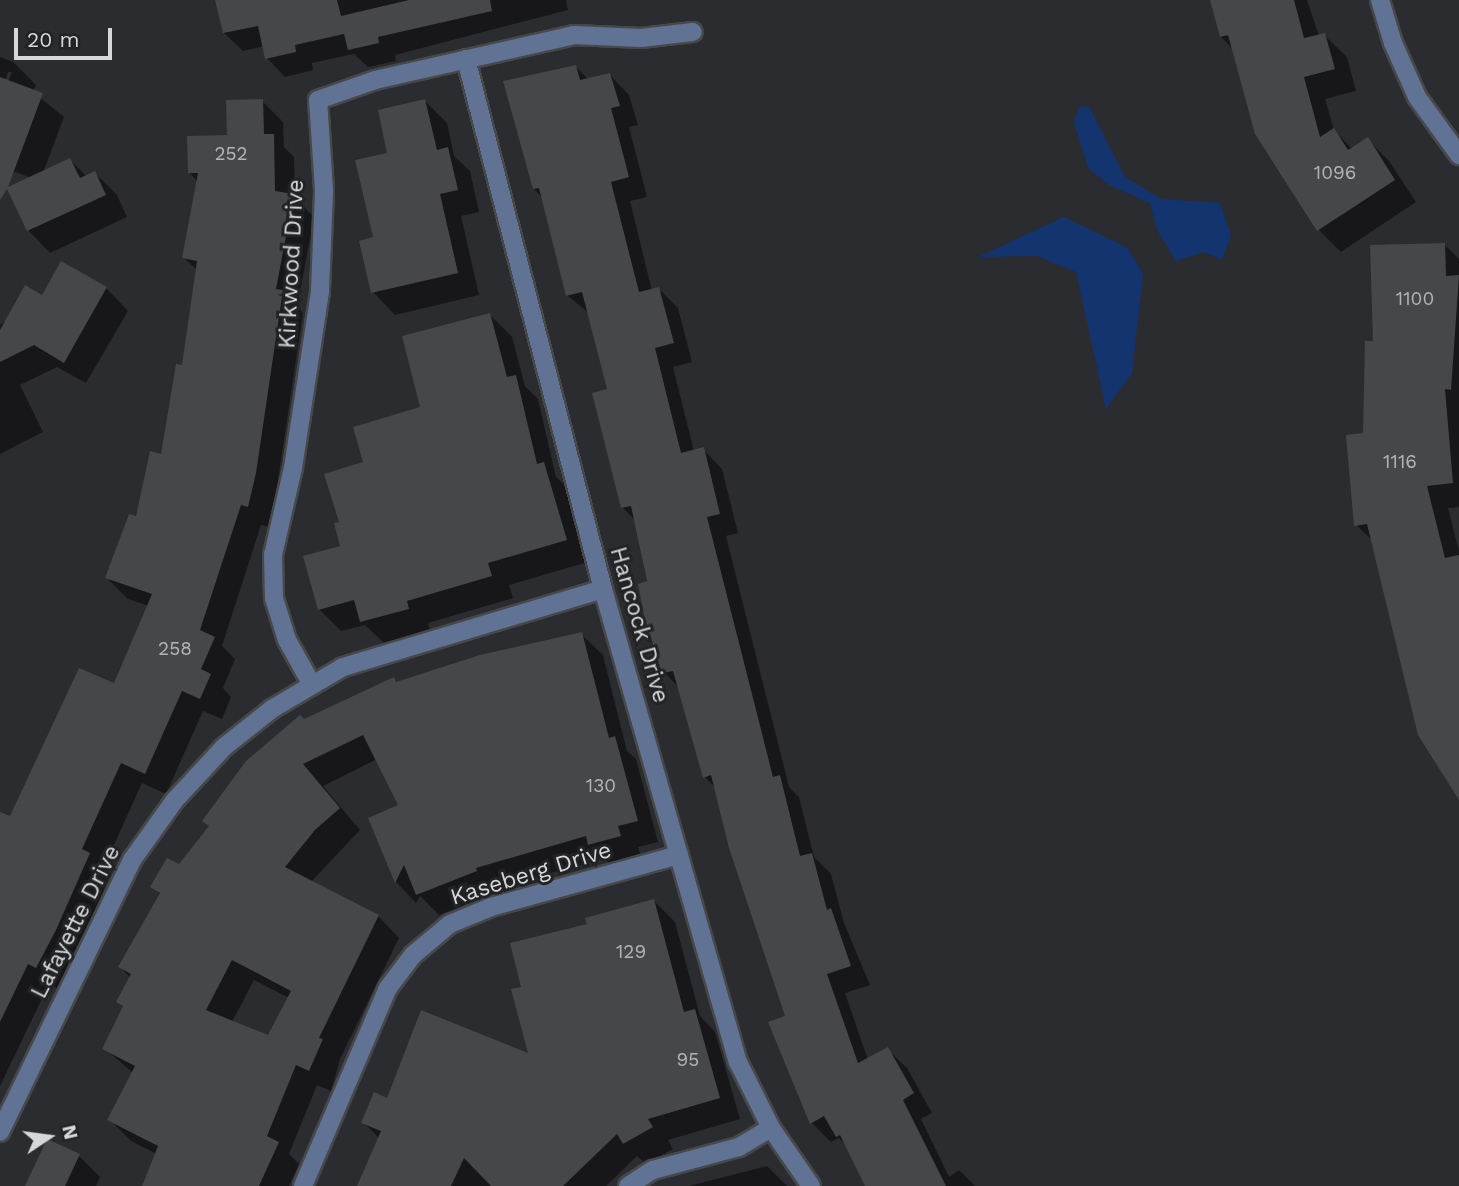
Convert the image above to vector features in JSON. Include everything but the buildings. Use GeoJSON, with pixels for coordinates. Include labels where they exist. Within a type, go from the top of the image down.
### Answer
{"type":"FeatureCollection","features":[{"type":"Feature","properties":{"kind":"street"},"geometry":{"type":"LineString","coordinates":[[1381,0],[1393,43],[1417,97],[1459,155]]}},
{"type":"Feature","properties":{"kind":"street","name":"Kirkwood Drive"},"geometry":{"type":"LineString","coordinates":[[311,683],[288,640],[278,608],[273,555],[293,468],[320,291],[324,190],[318,100],[375,80],[573,35],[640,38],[692,32]]}},
{"type":"Feature","properties":{"kind":"street","name":"Hancock Drive"},"geometry":{"type":"LineString","coordinates":[[467,59],[603,589],[737,1062],[771,1128],[811,1186]]}},
{"type":"Feature","properties":{"kind":"street","name":"Lafayette Drive"},"geometry":{"type":"LineString","coordinates":[[0,1132],[132,860],[175,800],[224,747],[311,683],[391,650],[603,589]]}},
{"type":"Feature","properties":{"kind":"street","name":"Kaseberg Drive"},"geometry":{"type":"LineString","coordinates":[[303,1186],[387,988],[412,955],[450,924],[491,907],[679,856]]}},
{"type":"Feature","properties":{"kind":"street"},"geometry":{"type":"LineString","coordinates":[[628,1186],[653,1170],[738,1147],[771,1128]]}},
{"type":"Feature","properties":{"kind":"shaded area"},"geometry":{"type":"Polygon","coordinates":[[[1080,106],[1090,108],[1125,177],[1161,199],[1220,203],[1231,235],[1222,260],[1204,252],[1176,261],[1157,230],[1150,203],[1109,185],[1088,168],[1074,122],[1080,106]]]}},
{"type":"Feature","properties":{"kind":"shaded area"},"geometry":{"type":"Polygon","coordinates":[[[1064,217],[1128,248],[1143,274],[1132,373],[1106,409],[1076,272],[1037,256],[978,257],[1064,217]]]}}]}
